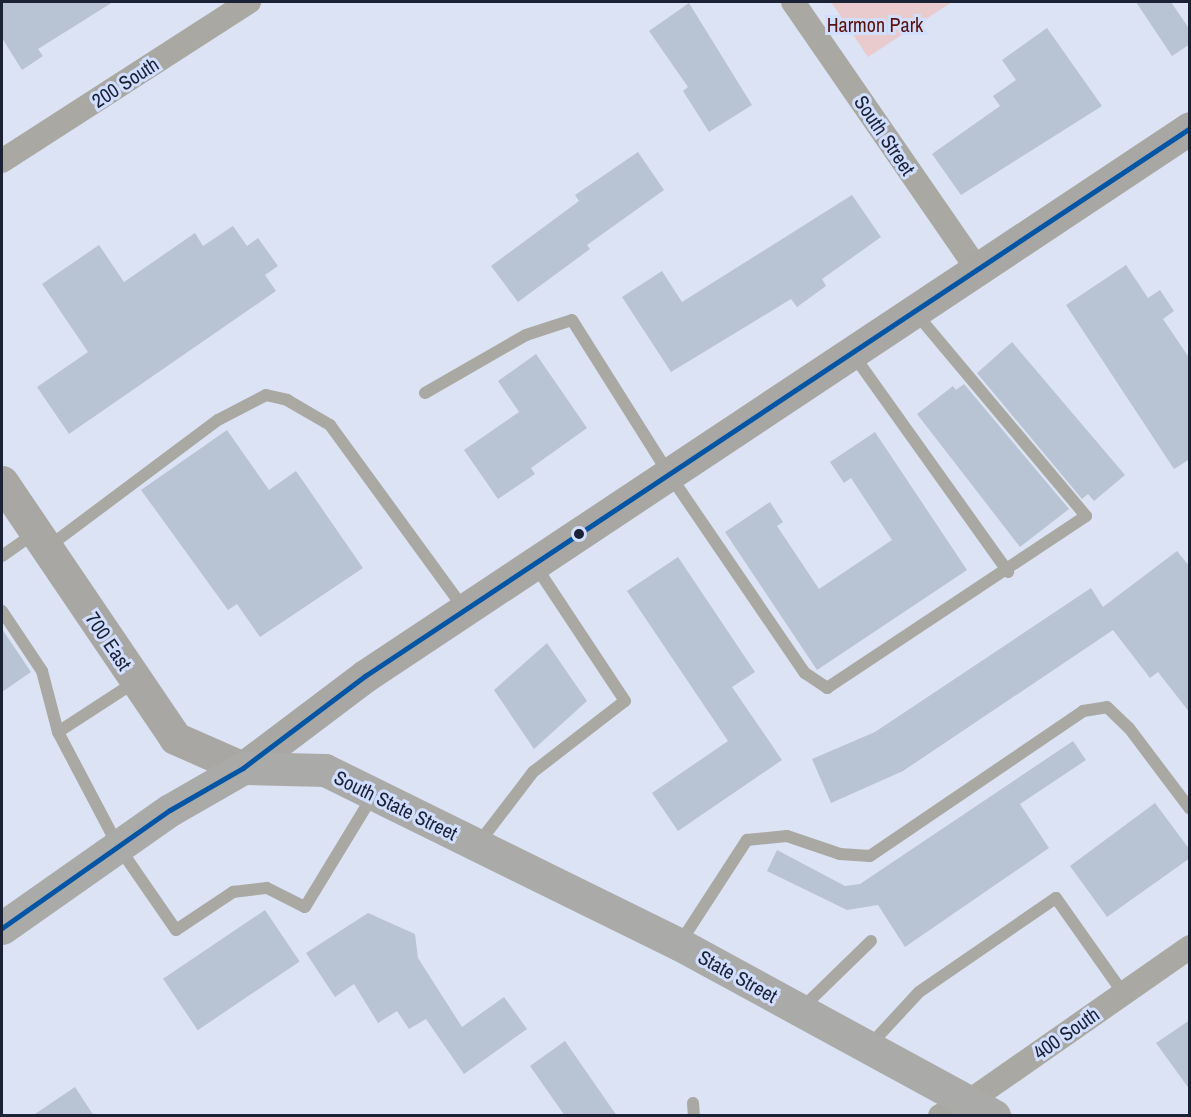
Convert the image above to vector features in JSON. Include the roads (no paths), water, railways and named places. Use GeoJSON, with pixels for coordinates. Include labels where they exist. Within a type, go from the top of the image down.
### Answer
{"type":"FeatureCollection","features":[{"type":"Feature","properties":{"kind":"main road","name":"South State Street"},"geometry":{"type":"LineString","coordinates":[[243,768],[325,770],[477,845]]}},
{"type":"Feature","properties":{"kind":"main road"},"geometry":{"type":"LineString","coordinates":[[2,928],[118,846],[243,768]]}},
{"type":"Feature","properties":{"kind":"main road","name":"State Street"},"geometry":{"type":"LineString","coordinates":[[477,845],[679,944],[867,1048],[967,1111]]}},
{"type":"Feature","properties":{"kind":"street","name":"South Street"},"geometry":{"type":"LineString","coordinates":[[793,2],[977,269]]}},
{"type":"Feature","properties":{"kind":"street","name":"200 South"},"geometry":{"type":"LineString","coordinates":[[2,162],[238,4]]}},
{"type":"Feature","properties":{"kind":"street"},"geometry":{"type":"LineString","coordinates":[[243,768],[365,676],[1190,128]]}},
{"type":"Feature","properties":{"kind":"street","name":"700 East"},"geometry":{"type":"LineString","coordinates":[[2,482],[175,738],[243,768]]}},
{"type":"Feature","properties":{"kind":"street","name":"400 South"},"geometry":{"type":"LineString","coordinates":[[967,1111],[1123,993],[1190,947]]}},
{"type":"Feature","properties":{"kind":"lane"},"geometry":{"type":"LineString","coordinates":[[425,393],[526,335],[572,320],[590,343],[669,474],[805,673],[827,688],[1008,572],[1086,516],[914,311]]}},
{"type":"Feature","properties":{"kind":"lane"},"geometry":{"type":"LineString","coordinates":[[852,352],[1008,572]]}},
{"type":"Feature","properties":{"kind":"lane"},"geometry":{"type":"LineString","coordinates":[[2,556],[41,541],[218,420],[266,395],[287,400],[330,425],[465,610]]}},
{"type":"Feature","properties":{"kind":"lane"},"geometry":{"type":"LineString","coordinates":[[477,845],[533,772],[625,701],[534,563]]}},
{"type":"Feature","properties":{"kind":"lane"},"geometry":{"type":"LineString","coordinates":[[2,611],[42,671],[58,732],[118,846],[176,930],[233,892],[267,888],[305,907],[374,794]]}},
{"type":"Feature","properties":{"kind":"lane"},"geometry":{"type":"LineString","coordinates":[[58,732],[137,681]]}},
{"type":"Feature","properties":{"kind":"lane"},"geometry":{"type":"LineString","coordinates":[[679,944],[747,840],[788,836],[840,854],[870,856],[1083,711],[1107,707],[1129,728],[1190,809]]}},
{"type":"Feature","properties":{"kind":"lane"},"geometry":{"type":"LineString","coordinates":[[867,1048],[919,992],[1056,898],[1123,993]]}},
{"type":"Feature","properties":{"kind":"lane"},"geometry":{"type":"LineString","coordinates":[[800,1010],[871,941]]}},
{"type":"Feature","properties":{"kind":"park label","name":"Harmon Park"},"geometry":{"type":"Point","coordinates":[875,24]}}]}
